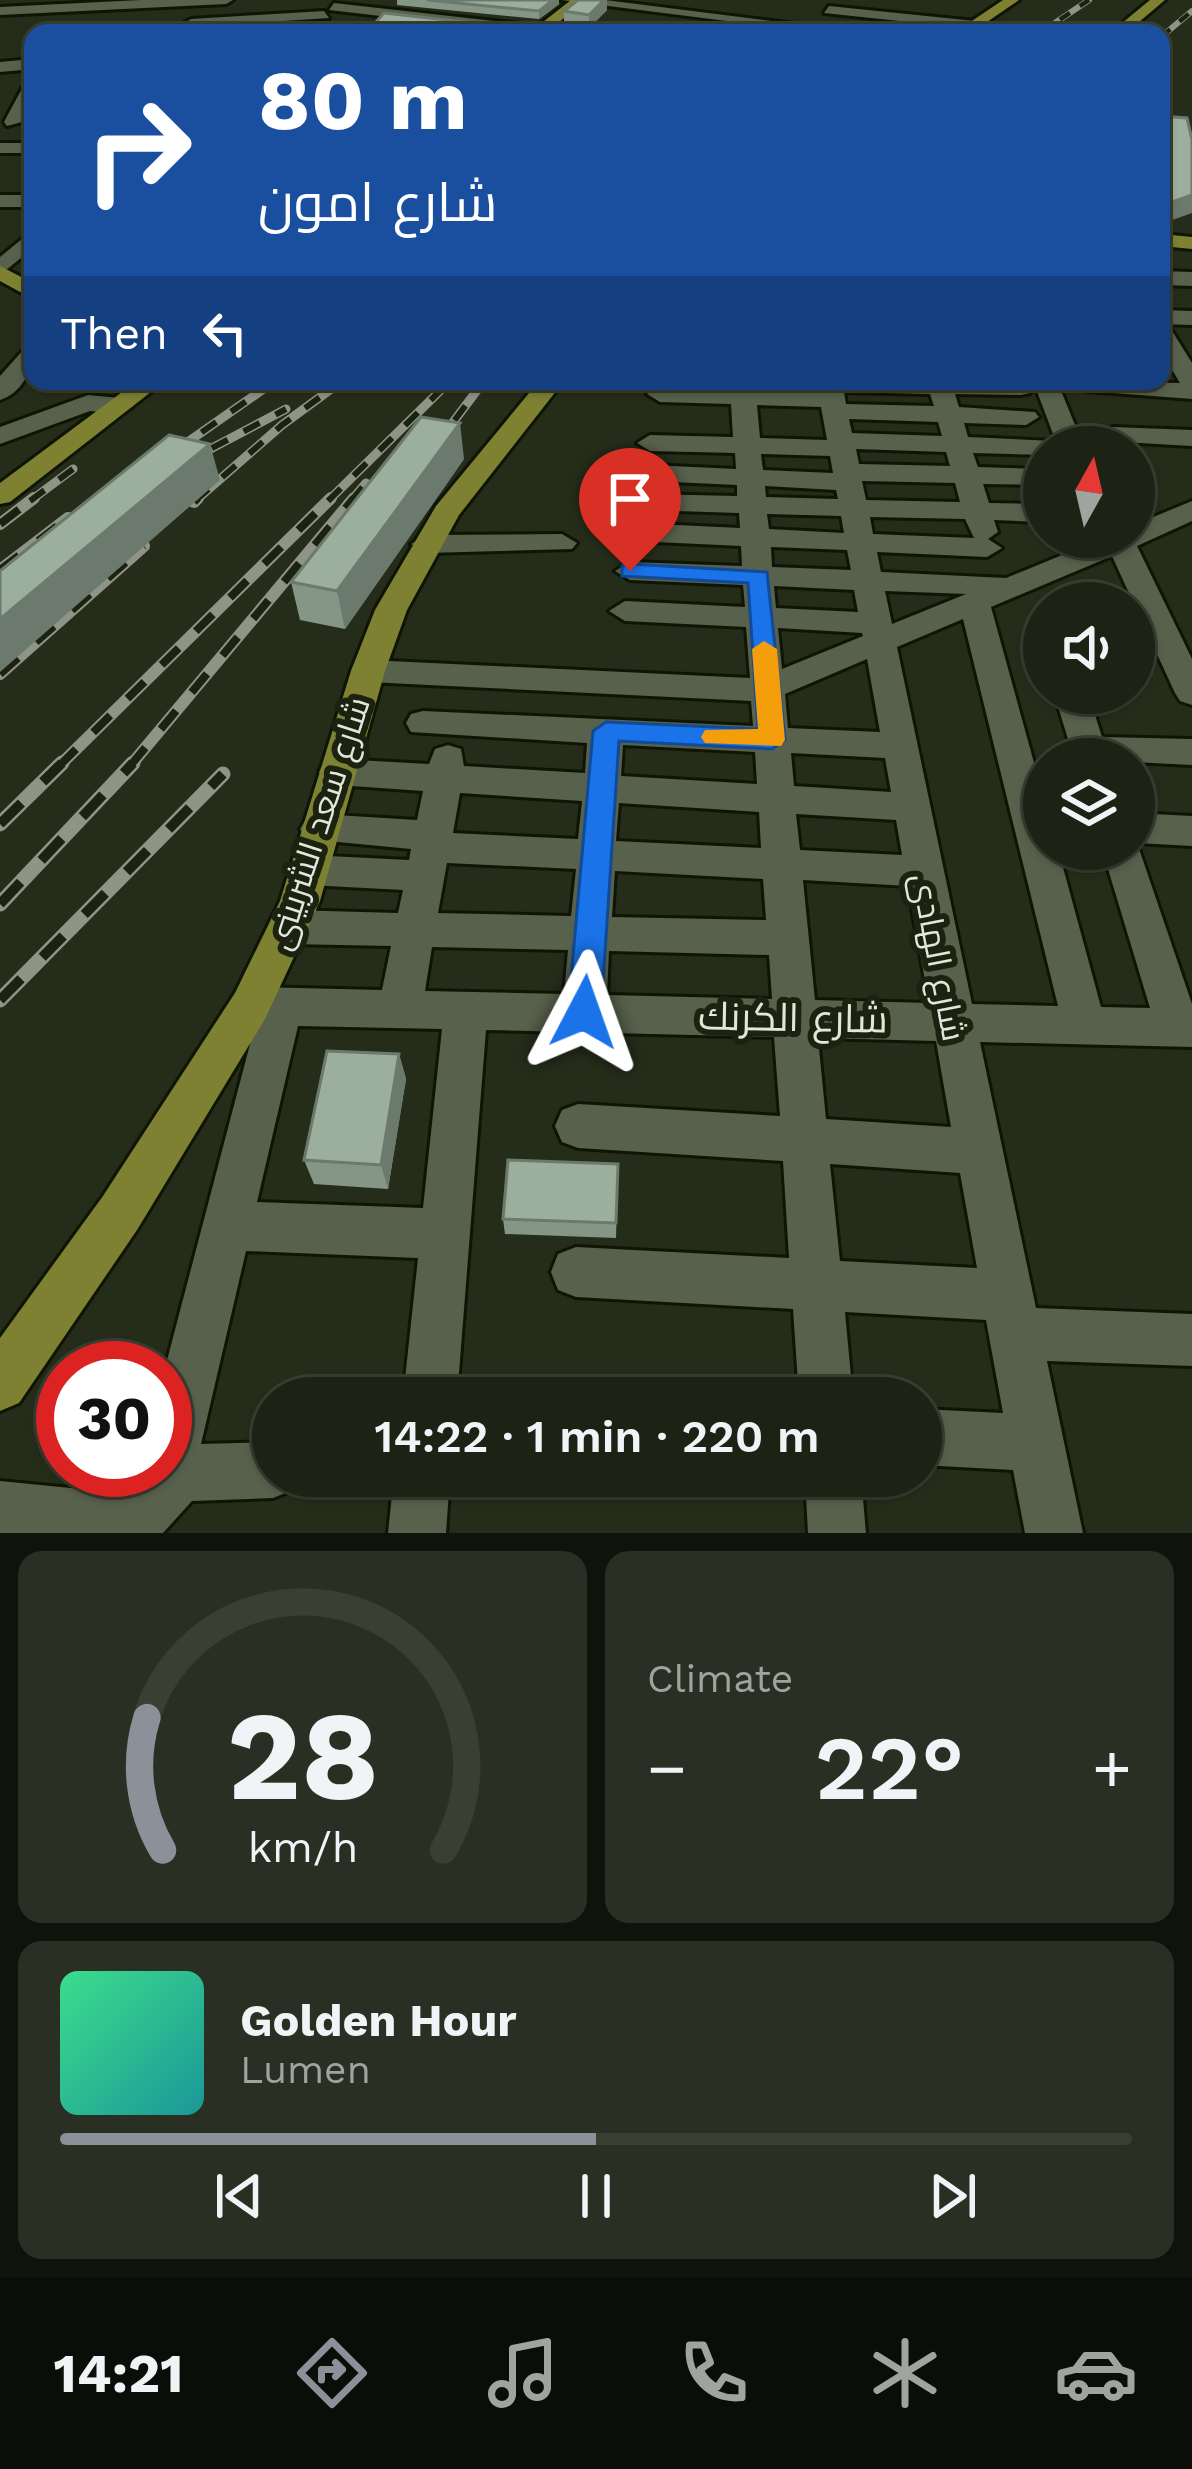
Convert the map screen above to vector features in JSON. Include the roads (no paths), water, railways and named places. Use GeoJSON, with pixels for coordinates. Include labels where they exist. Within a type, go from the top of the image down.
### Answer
{"type":"FeatureCollection","features":[{"type":"Feature","properties":{"kind":"main road"},"geometry":{"type":"LineString","coordinates":[[552,24],[579,1]]}},
{"type":"Feature","properties":{"kind":"main road"},"geometry":{"type":"LineString","coordinates":[[1130,24],[1164,1]]}},
{"type":"Feature","properties":{"kind":"main road"},"geometry":{"type":"LineString","coordinates":[[1141,24],[1164,1]]}},
{"type":"Feature","properties":{"kind":"main road"},"geometry":{"type":"LineString","coordinates":[[0,496],[141,390]]}},
{"type":"Feature","properties":{"kind":"main road","name":"شارع سعد الشربينى"},"geometry":{"type":"LineString","coordinates":[[0,1384],[265,1006],[391,610],[446,512],[545,390]]}},
{"type":"Feature","properties":{"kind":"street"},"geometry":{"type":"LineString","coordinates":[[0,28],[174,1],[224,0]]}},
{"type":"Feature","properties":{"kind":"street"},"geometry":{"type":"LineString","coordinates":[[346,21],[384,0]]}},
{"type":"Feature","properties":{"kind":"street"},"geometry":{"type":"LineString","coordinates":[[400,0],[469,8],[531,24]]}},
{"type":"Feature","properties":{"kind":"street"},"geometry":{"type":"LineString","coordinates":[[568,0],[658,20],[705,24]]}},
{"type":"Feature","properties":{"kind":"street"},"geometry":{"type":"LineString","coordinates":[[658,20],[682,0]]}},
{"type":"Feature","properties":{"kind":"street"},"geometry":{"type":"LineString","coordinates":[[885,24],[903,0]]}},
{"type":"Feature","properties":{"kind":"street"},"geometry":{"type":"LineString","coordinates":[[768,24],[785,6]]}},
{"type":"Feature","properties":{"kind":"street"},"geometry":{"type":"LineString","coordinates":[[942,10],[996,6]]}},
{"type":"Feature","properties":{"kind":"street"},"geometry":{"type":"LineString","coordinates":[[449,24],[469,8]]}},
{"type":"Feature","properties":{"kind":"street"},"geometry":{"type":"LineString","coordinates":[[806,8],[938,24]]}},
{"type":"Feature","properties":{"kind":"street"},"geometry":{"type":"LineString","coordinates":[[0,11],[110,9]]}},
{"type":"Feature","properties":{"kind":"street"},"geometry":{"type":"LineString","coordinates":[[251,24],[366,10],[437,24]]}},
{"type":"Feature","properties":{"kind":"street"},"geometry":{"type":"LineString","coordinates":[[329,17],[369,24]]}},
{"type":"Feature","properties":{"kind":"street"},"geometry":{"type":"LineString","coordinates":[[4,127],[24,103]]}},
{"type":"Feature","properties":{"kind":"street"},"geometry":{"type":"LineString","coordinates":[[1,272],[24,244]]}},
{"type":"Feature","properties":{"kind":"street"},"geometry":{"type":"LineString","coordinates":[[0,392],[24,364]]}},
{"type":"Feature","properties":{"kind":"street"},"geometry":{"type":"LineString","coordinates":[[892,393],[1020,390]]}},
{"type":"Feature","properties":{"kind":"street"},"geometry":{"type":"LineString","coordinates":[[1040,390],[1059,426]]}},
{"type":"Feature","properties":{"kind":"street"},"geometry":{"type":"LineString","coordinates":[[1053,390],[1104,390]]}},
{"type":"Feature","properties":{"kind":"street"},"geometry":{"type":"LineString","coordinates":[[892,393],[929,545]]}},
{"type":"Feature","properties":{"kind":"street"},"geometry":{"type":"LineString","coordinates":[[750,468],[656,419],[750,468],[844,456],[892,393]]}},
{"type":"Feature","properties":{"kind":"street"},"geometry":{"type":"LineString","coordinates":[[942,394],[1026,417]]}},
{"type":"Feature","properties":{"kind":"street"},"geometry":{"type":"LineString","coordinates":[[942,394],[987,548],[992,594],[1084,1024]]}},
{"type":"Feature","properties":{"kind":"street"},"geometry":{"type":"LineString","coordinates":[[0,436],[88,403],[120,406]]}},
{"type":"Feature","properties":{"kind":"street"},"geometry":{"type":"LineString","coordinates":[[1123,408],[1192,411]]}},
{"type":"Feature","properties":{"kind":"street"},"geometry":{"type":"LineString","coordinates":[[1155,437],[1192,438]]}},
{"type":"Feature","properties":{"kind":"street"},"geometry":{"type":"LineString","coordinates":[[648,487],[904,443],[1023,447]]}},
{"type":"Feature","properties":{"kind":"street"},"geometry":{"type":"LineString","coordinates":[[844,456],[929,545],[987,548]]}},
{"type":"Feature","properties":{"kind":"street"},"geometry":{"type":"LineString","coordinates":[[844,456],[992,594]]}},
{"type":"Feature","properties":{"kind":"street"},"geometry":{"type":"LineString","coordinates":[[634,532],[750,468],[844,456],[911,474],[1023,476]]}},
{"type":"Feature","properties":{"kind":"street"},"geometry":{"type":"LineString","coordinates":[[630,571],[750,468],[844,456],[920,510],[1023,512]]}},
{"type":"Feature","properties":{"kind":"street","name":"شارع الهادى"},"geometry":{"type":"LineString","coordinates":[[844,456],[1054,1533]]}},
{"type":"Feature","properties":{"kind":"street"},"geometry":{"type":"LineString","coordinates":[[1155,459],[1192,460]]}},
{"type":"Feature","properties":{"kind":"street"},"geometry":{"type":"LineString","coordinates":[[750,468],[824,1377]]}},
{"type":"Feature","properties":{"kind":"street"},"geometry":{"type":"LineString","coordinates":[[1155,526],[1192,510]]}},
{"type":"Feature","properties":{"kind":"street"},"geometry":{"type":"LineString","coordinates":[[426,544],[562,543]]}},
{"type":"Feature","properties":{"kind":"street"},"geometry":{"type":"LineString","coordinates":[[1057,582],[1094,558]]}},
{"type":"Feature","properties":{"kind":"street"},"geometry":{"type":"LineString","coordinates":[[1129,558],[1192,693]]}},
{"type":"Feature","properties":{"kind":"street"},"geometry":{"type":"LineString","coordinates":[[368,671],[728,691],[768,688],[879,634],[992,594],[1023,594]]}},
{"type":"Feature","properties":{"kind":"street"},"geometry":{"type":"LineString","coordinates":[[625,611],[762,617],[879,634]]}},
{"type":"Feature","properties":{"kind":"street"},"geometry":{"type":"LineString","coordinates":[[400,1008],[444,778],[440,723],[464,677]]}},
{"type":"Feature","properties":{"kind":"street"},"geometry":{"type":"LineString","coordinates":[[440,723],[900,746]]}},
{"type":"Feature","properties":{"kind":"street"},"geometry":{"type":"LineString","coordinates":[[584,1012],[606,731]]}},
{"type":"Feature","properties":{"kind":"street"},"geometry":{"type":"LineString","coordinates":[[1155,753],[1192,752]]}},
{"type":"Feature","properties":{"kind":"street"},"geometry":{"type":"LineString","coordinates":[[337,772],[911,807]]}},
{"type":"Feature","properties":{"kind":"street"},"geometry":{"type":"LineString","coordinates":[[320,829],[430,853]]}},
{"type":"Feature","properties":{"kind":"street"},"geometry":{"type":"LineString","coordinates":[[1155,829],[1192,831]]}},
{"type":"Feature","properties":{"kind":"street"},"geometry":{"type":"LineString","coordinates":[[308,870],[430,853],[597,855],[923,871]]}},
{"type":"Feature","properties":{"kind":"street"},"geometry":{"type":"LineString","coordinates":[[1129,870],[1185,1028]]}},
{"type":"Feature","properties":{"kind":"street"},"geometry":{"type":"LineString","coordinates":[[289,927],[789,938]]}},
{"type":"Feature","properties":{"kind":"street"},"geometry":{"type":"LineString","coordinates":[[192,1366],[226,1226],[265,1006]]}},
{"type":"Feature","properties":{"kind":"street","name":"شارع الكرنك"},"geometry":{"type":"LineString","coordinates":[[265,1006],[1185,1028]]}},
{"type":"Feature","properties":{"kind":"street"},"geometry":{"type":"LineString","coordinates":[[432,1377],[466,1009]]}},
{"type":"Feature","properties":{"kind":"street"},"geometry":{"type":"LineString","coordinates":[[578,1126],[976,1151]]}},
{"type":"Feature","properties":{"kind":"street"},"geometry":{"type":"LineString","coordinates":[[226,1226],[445,1234]]}},
{"type":"Feature","properties":{"kind":"street"},"geometry":{"type":"LineString","coordinates":[[576,1272],[817,1285],[1192,1340]]}},
{"type":"Feature","properties":{"kind":"street"},"geometry":{"type":"LineString","coordinates":[[942,1438],[1036,1443]]}},
{"type":"Feature","properties":{"kind":"street"},"geometry":{"type":"LineString","coordinates":[[192,1471],[252,1470]]}},
{"type":"Feature","properties":{"kind":"street"},"geometry":{"type":"LineString","coordinates":[[0,1510],[124,1522],[150,1509],[158,1497]]}},
{"type":"Feature","properties":{"kind":"street"},"geometry":{"type":"LineString","coordinates":[[417,1533],[420,1497]]}},
{"type":"Feature","properties":{"kind":"street"},"geometry":{"type":"LineString","coordinates":[[834,1497],[837,1533]]}},
{"type":"Feature","properties":{"kind":"railway"},"geometry":{"type":"LineString","coordinates":[[1053,24],[1089,0]]}},
{"type":"Feature","properties":{"kind":"railway"},"geometry":{"type":"LineString","coordinates":[[1170,29],[1192,11]]}},
{"type":"Feature","properties":{"kind":"railway"},"geometry":{"type":"LineString","coordinates":[[172,453],[262,390]]}},
{"type":"Feature","properties":{"kind":"railway"},"geometry":{"type":"LineString","coordinates":[[195,501],[330,390]]}},
{"type":"Feature","properties":{"kind":"railway"},"geometry":{"type":"LineString","coordinates":[[328,501],[441,390]]}},
{"type":"Feature","properties":{"kind":"railway"},"geometry":{"type":"LineString","coordinates":[[433,449],[477,390]]}},
{"type":"Feature","properties":{"kind":"railway"},"geometry":{"type":"LineString","coordinates":[[180,465],[286,409]]}},
{"type":"Feature","properties":{"kind":"railway"},"geometry":{"type":"LineString","coordinates":[[33,499],[73,469]]}},
{"type":"Feature","properties":{"kind":"railway"},"geometry":{"type":"LineString","coordinates":[[351,501],[366,483]]}},
{"type":"Feature","properties":{"kind":"railway"},"geometry":{"type":"LineString","coordinates":[[195,501],[198,498]]}},
{"type":"Feature","properties":{"kind":"railway"},"geometry":{"type":"LineString","coordinates":[[59,766],[331,498]]}},
{"type":"Feature","properties":{"kind":"railway"},"geometry":{"type":"LineString","coordinates":[[130,766],[354,498]]}},
{"type":"Feature","properties":{"kind":"railway"},"geometry":{"type":"LineString","coordinates":[[0,524],[33,499]]}},
{"type":"Feature","properties":{"kind":"railway"},"geometry":{"type":"LineString","coordinates":[[0,570],[68,518]]}},
{"type":"Feature","properties":{"kind":"railway"},"geometry":{"type":"LineString","coordinates":[[0,674],[144,546]]}},
{"type":"Feature","properties":{"kind":"railway"},"geometry":{"type":"LineString","coordinates":[[0,824],[62,763]]}},
{"type":"Feature","properties":{"kind":"railway"},"geometry":{"type":"LineString","coordinates":[[0,904],[133,763]]}},
{"type":"Feature","properties":{"kind":"railway"},"geometry":{"type":"LineString","coordinates":[[0,1000],[223,774]]}}]}
